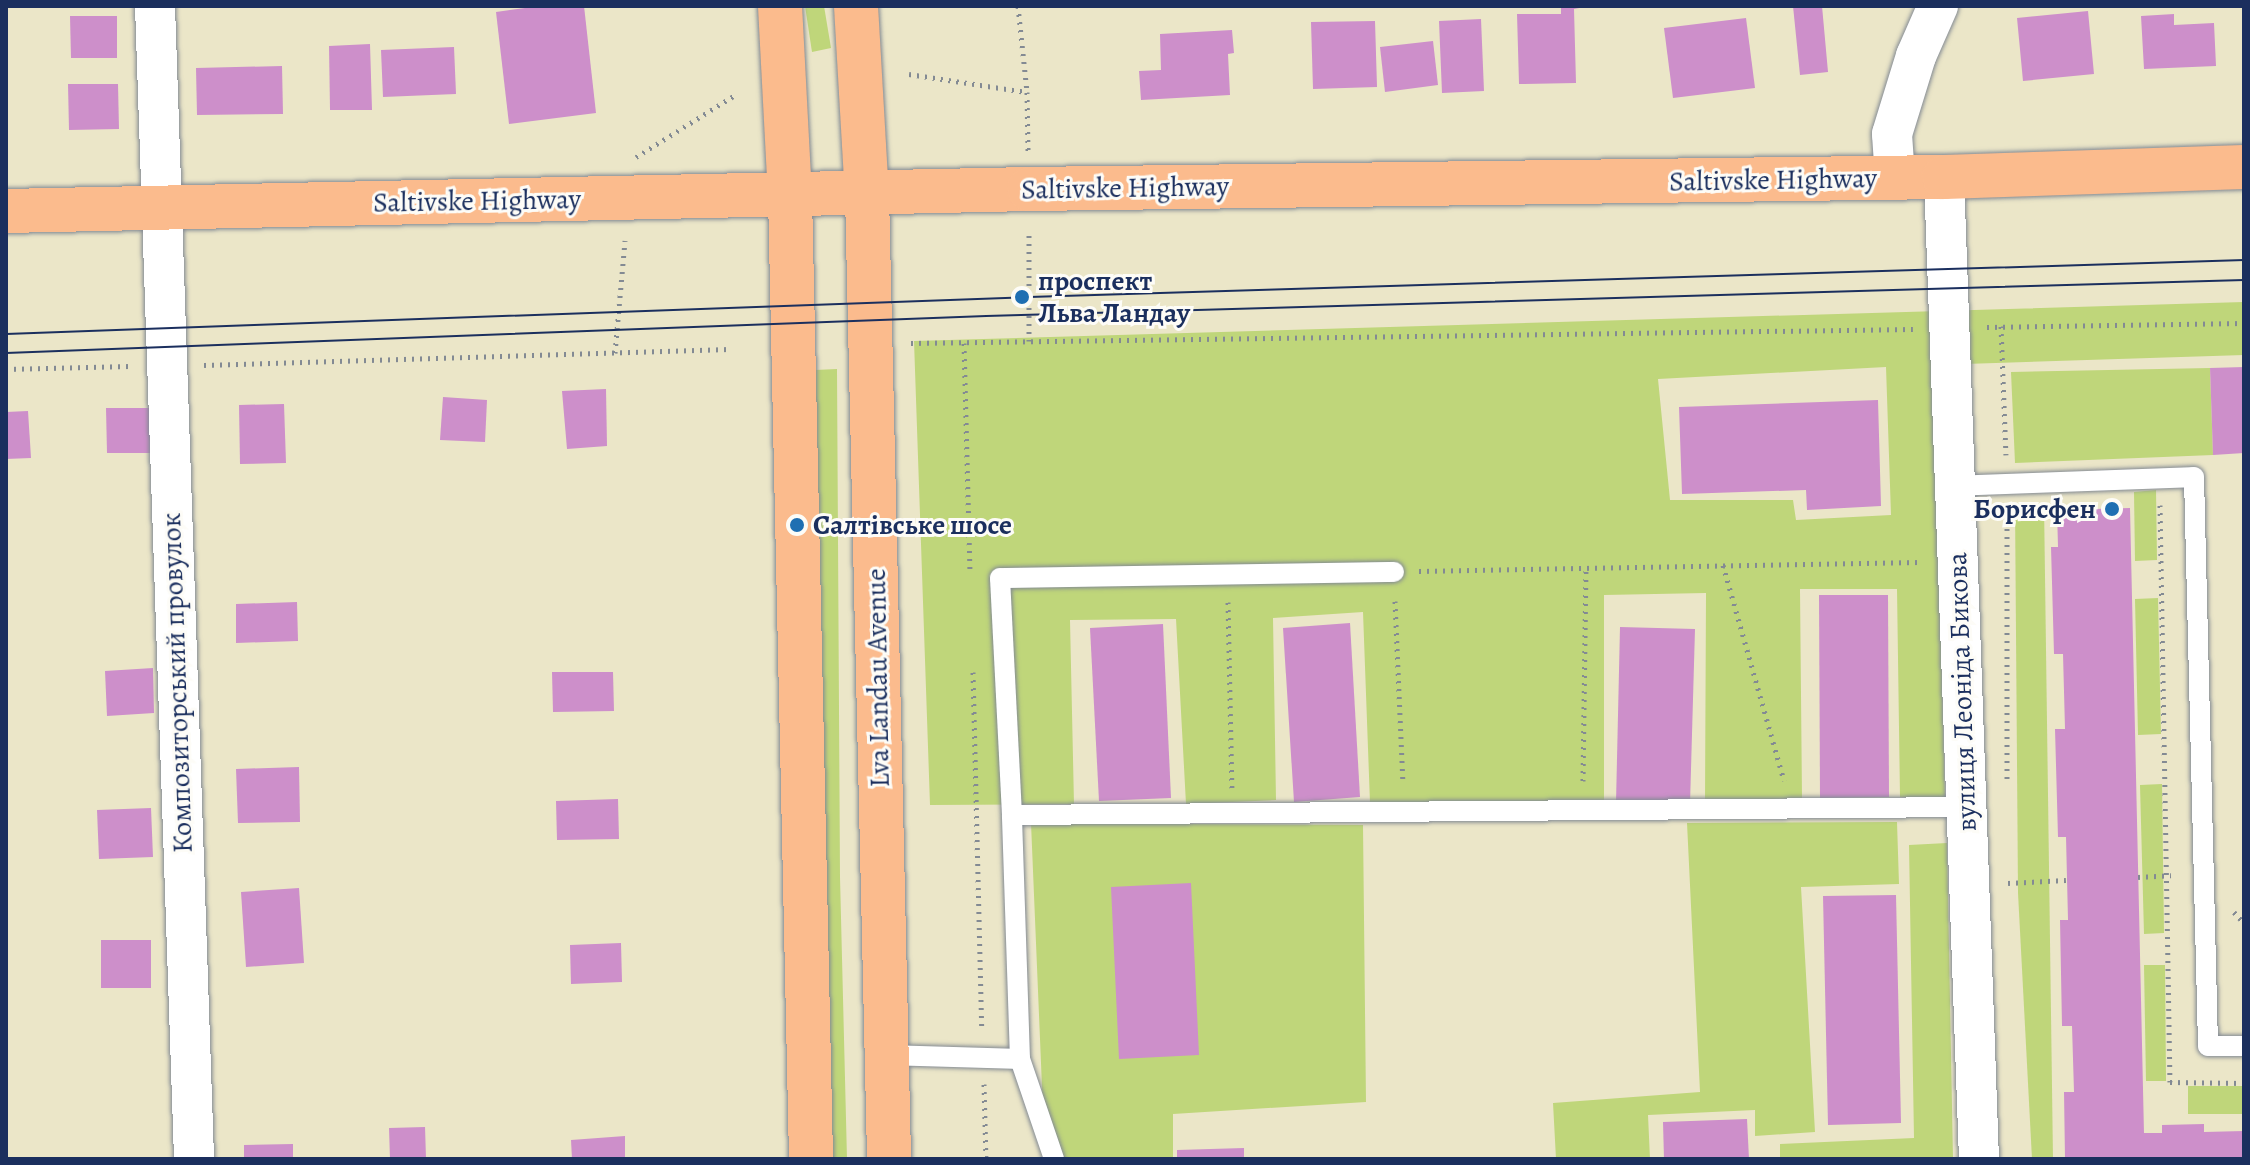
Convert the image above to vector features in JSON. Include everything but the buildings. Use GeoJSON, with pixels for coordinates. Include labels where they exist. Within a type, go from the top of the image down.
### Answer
{"type":"FeatureCollection","features":[{"type":"Feature","properties":{"kind":"main road"},"geometry":{"type":"LineString","coordinates":[[780,6],[790,195],[811,1159]]}},
{"type":"Feature","properties":{"kind":"main road","name":"Lva Landau Avenue"},"geometry":{"type":"LineString","coordinates":[[856,6],[867,194],[889,1159]]}},
{"type":"Feature","properties":{"kind":"main road","name":"Saltivske Highway"},"geometry":{"type":"LineString","coordinates":[[6,211],[1895,178],[2244,167]]}},
{"type":"Feature","properties":{"kind":"street","name":"Композиторський провулок"},"geometry":{"type":"LineString","coordinates":[[155,6],[194,1159]]}},
{"type":"Feature","properties":{"kind":"street"},"geometry":{"type":"LineString","coordinates":[[1895,178],[1892,134],[1916,56],[1938,6]]}},
{"type":"Feature","properties":{"kind":"street","name":"вулиця Леоніда Бикова"},"geometry":{"type":"LineString","coordinates":[[1944,177],[1967,807],[1989,884],[1979,1159]]}},
{"type":"Feature","properties":{"kind":"lane"},"geometry":{"type":"LineString","coordinates":[[1954,486],[2194,477],[2208,1046],[2244,1046]]}},
{"type":"Feature","properties":{"kind":"lane"},"geometry":{"type":"LineString","coordinates":[[1054,1159],[1020,1059],[1000,578],[1394,572]]}},
{"type":"Feature","properties":{"kind":"lane"},"geometry":{"type":"LineString","coordinates":[[1012,815],[1967,807]]}},
{"type":"Feature","properties":{"kind":"lane"},"geometry":{"type":"LineString","coordinates":[[887,1055],[1020,1059]]}},
{"type":"Feature","properties":{"kind":"path"},"geometry":{"type":"LineString","coordinates":[[1018,6],[1027,92],[1029,156]]}},
{"type":"Feature","properties":{"kind":"path"},"geometry":{"type":"LineString","coordinates":[[909,74],[1027,92]]}},
{"type":"Feature","properties":{"kind":"path"},"geometry":{"type":"LineString","coordinates":[[627,162],[737,94]]}},
{"type":"Feature","properties":{"kind":"path"},"geometry":{"type":"LineString","coordinates":[[1029,230],[1029,341]]}},
{"type":"Feature","properties":{"kind":"path"},"geometry":{"type":"LineString","coordinates":[[615,353],[625,240]]}},
{"type":"Feature","properties":{"kind":"path"},"geometry":{"type":"LineString","coordinates":[[898,343],[2244,323]]}},
{"type":"Feature","properties":{"kind":"path"},"geometry":{"type":"LineString","coordinates":[[2001,326],[2006,484],[2007,787]]}},
{"type":"Feature","properties":{"kind":"path"},"geometry":{"type":"LineString","coordinates":[[964,343],[970,581]]}},
{"type":"Feature","properties":{"kind":"path"},"geometry":{"type":"LineString","coordinates":[[6,369],[730,349]]}},
{"type":"Feature","properties":{"kind":"path"},"geometry":{"type":"LineString","coordinates":[[2160,503],[2170,1082],[2244,1083]]}},
{"type":"Feature","properties":{"kind":"path"},"geometry":{"type":"LineString","coordinates":[[1405,812],[1394,572],[1927,561]]}},
{"type":"Feature","properties":{"kind":"path"},"geometry":{"type":"LineString","coordinates":[[1723,565],[1792,809]]}},
{"type":"Feature","properties":{"kind":"path"},"geometry":{"type":"LineString","coordinates":[[1583,810],[1586,568]]}},
{"type":"Feature","properties":{"kind":"path"},"geometry":{"type":"LineString","coordinates":[[1227,574],[1233,813]]}},
{"type":"Feature","properties":{"kind":"path"},"geometry":{"type":"LineString","coordinates":[[972,660],[986,1159]]}},
{"type":"Feature","properties":{"kind":"path"},"geometry":{"type":"LineString","coordinates":[[1989,884],[2008,867]]}},
{"type":"Feature","properties":{"kind":"path"},"geometry":{"type":"LineString","coordinates":[[1989,884],[2066,880]]}},
{"type":"Feature","properties":{"kind":"path"},"geometry":{"type":"LineString","coordinates":[[1989,884],[2008,898]]}},
{"type":"Feature","properties":{"kind":"green space"},"geometry":{"type":"Polygon","coordinates":[[[805,6],[824,6],[831,48],[812,52],[805,6]]]}},
{"type":"Feature","properties":{"kind":"green space"},"geometry":{"type":"Polygon","coordinates":[[[2244,302],[2244,355],[1934,365],[1945,797],[1900,797],[1897,589],[1800,589],[1802,798],[1705,801],[1706,593],[1604,595],[1604,801],[1370,803],[1363,612],[1273,618],[1276,800],[1186,804],[1176,619],[1070,620],[1074,804],[930,805],[914,341],[2244,302]],[[1886,367],[1658,379],[1670,500],[1793,500],[1796,520],[1891,515],[1886,367]]]}},
{"type":"Feature","properties":{"kind":"green space"},"geometry":{"type":"Polygon","coordinates":[[[2210,368],[2213,455],[2015,463],[2011,372],[2210,368]]]}},
{"type":"Feature","properties":{"kind":"green space"},"geometry":{"type":"Polygon","coordinates":[[[837,369],[840,877],[847,1159],[825,1159],[815,370],[837,369]]]}},
{"type":"Feature","properties":{"kind":"green space"},"geometry":{"type":"Polygon","coordinates":[[[2156,490],[2157,560],[2135,561],[2134,492],[2156,490]]]}},
{"type":"Feature","properties":{"kind":"green space"},"geometry":{"type":"Polygon","coordinates":[[[2015,503],[2044,503],[2053,1159],[2032,1159],[2018,893],[2015,503]]]}},
{"type":"Feature","properties":{"kind":"green space"},"geometry":{"type":"Polygon","coordinates":[[[2158,598],[2161,734],[2138,735],[2135,599],[2158,598]]]}},
{"type":"Feature","properties":{"kind":"green space"},"geometry":{"type":"Polygon","coordinates":[[[2162,784],[2164,933],[2144,934],[2140,785],[2162,784]]]}},
{"type":"Feature","properties":{"kind":"green space"},"geometry":{"type":"Polygon","coordinates":[[[1897,822],[1899,884],[1801,887],[1815,1132],[1755,1136],[1755,1110],[1648,1115],[1650,1159],[1556,1159],[1553,1103],[1700,1092],[1687,823],[1897,822]]]}},
{"type":"Feature","properties":{"kind":"green space"},"geometry":{"type":"Polygon","coordinates":[[[1031,823],[1363,825],[1366,1102],[1173,1114],[1173,1159],[1045,1159],[1031,823]]]}},
{"type":"Feature","properties":{"kind":"green space"},"geometry":{"type":"Polygon","coordinates":[[[1947,843],[1953,1159],[1780,1159],[1780,1144],[1914,1138],[1909,845],[1947,843]]]}},
{"type":"Feature","properties":{"kind":"green space"},"geometry":{"type":"Polygon","coordinates":[[[2144,965],[2165,965],[2166,1081],[2146,1081],[2144,965]]]}},
{"type":"Feature","properties":{"kind":"green space"},"geometry":{"type":"Polygon","coordinates":[[[2188,1086],[2244,1086],[2244,1114],[2188,1114],[2188,1086]]]}},
{"type":"Feature","properties":{"kind":"tram line"},"geometry":{"type":"LineString","coordinates":[[6,334],[1029,297],[2244,260]]}},
{"type":"Feature","properties":{"kind":"tram line"},"geometry":{"type":"LineString","coordinates":[[6,353],[986,316],[2244,280]]}},
{"type":"Feature","properties":{"kind":"place","name":"проспект Льва Ландау"},"geometry":{"type":"Point","coordinates":[1022,297]}},
{"type":"Feature","properties":{"kind":"place","name":"Борисфен"},"geometry":{"type":"Point","coordinates":[2112,509]}},
{"type":"Feature","properties":{"kind":"place","name":"Салтівське шосе"},"geometry":{"type":"Point","coordinates":[797,525]}}]}
